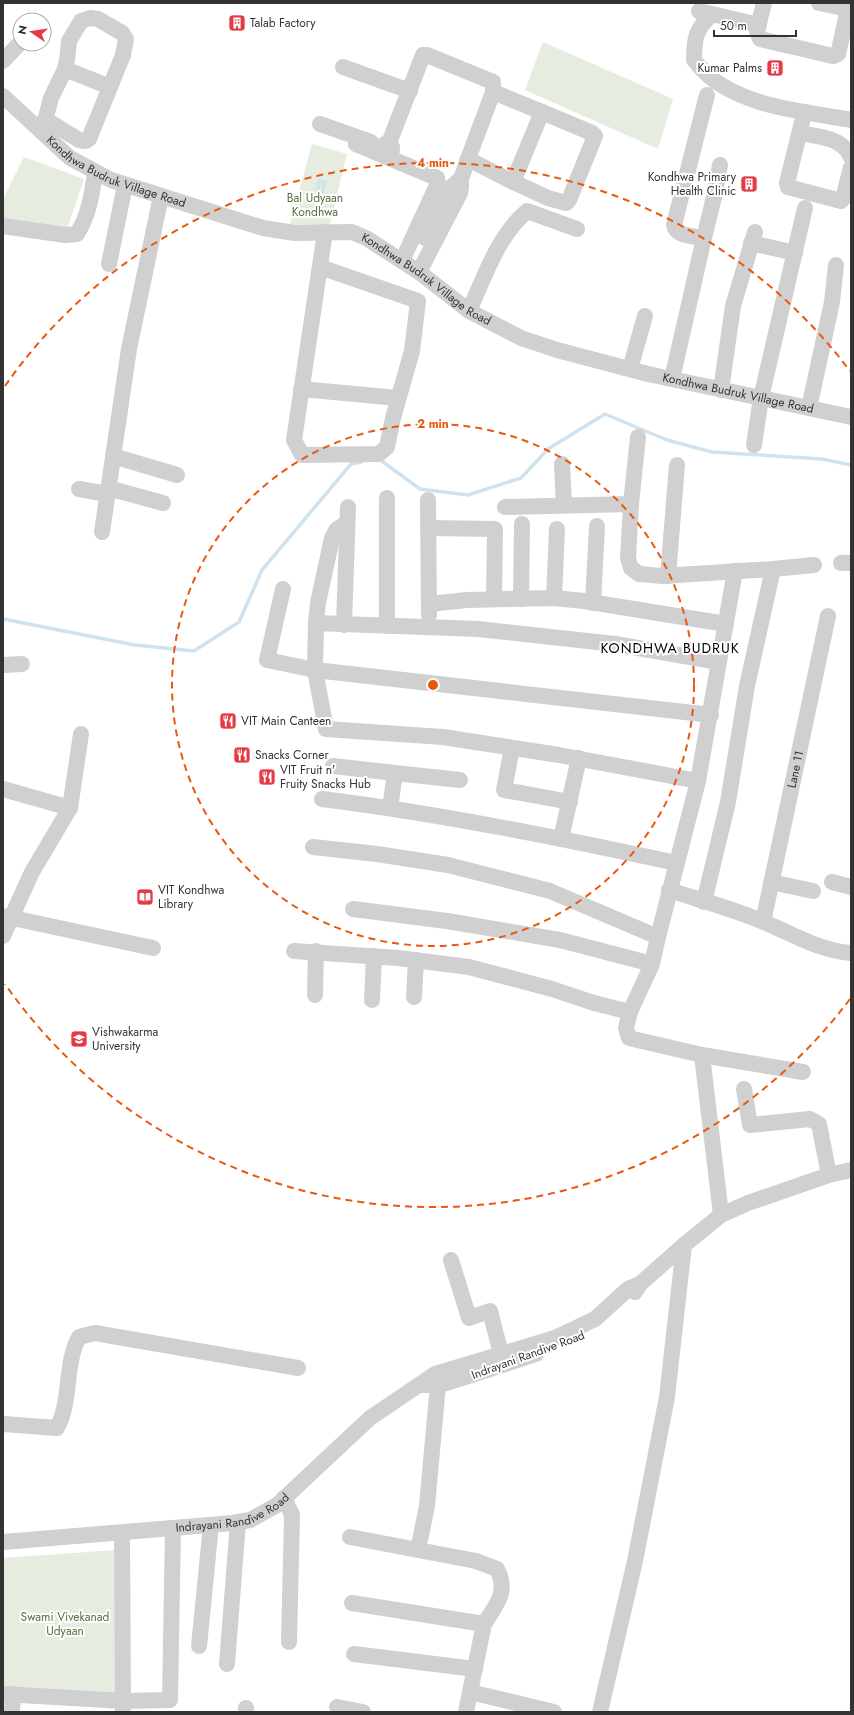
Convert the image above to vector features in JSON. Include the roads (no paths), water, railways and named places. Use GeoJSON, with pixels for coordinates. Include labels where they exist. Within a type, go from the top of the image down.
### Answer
{"type":"FeatureCollection","features":[{"type":"Feature","properties":{"kind":"street"},"geometry":{"type":"LineString","coordinates":[[764,3],[757,31],[760,39],[833,56],[838,54],[850,10],[819,3]]}},
{"type":"Feature","properties":{"kind":"street"},"geometry":{"type":"LineString","coordinates":[[759,24],[706,13],[704,21],[697,33],[694,48],[694,60],[705,72],[723,86],[745,97],[764,103],[851,120]]}},
{"type":"Feature","properties":{"kind":"street"},"geometry":{"type":"LineString","coordinates":[[90,18],[98,19],[122,33],[126,39],[123,55],[92,134],[85,141],[43,126],[51,98],[65,70],[69,41],[81,21],[90,18]]}},
{"type":"Feature","properties":{"kind":"street"},"geometry":{"type":"LineString","coordinates":[[3,61],[12,51]]}},
{"type":"Feature","properties":{"kind":"street"},"geometry":{"type":"LineString","coordinates":[[387,149],[423,55],[427,54],[493,82],[493,92],[461,179],[460,193],[410,267]]}},
{"type":"Feature","properties":{"kind":"street"},"geometry":{"type":"LineString","coordinates":[[343,67],[410,91]]}},
{"type":"Feature","properties":{"kind":"street"},"geometry":{"type":"LineString","coordinates":[[65,70],[110,87]]}},
{"type":"Feature","properties":{"kind":"street"},"geometry":{"type":"LineString","coordinates":[[468,159],[513,182],[566,203],[569,200],[595,136],[592,133],[493,92]]}},
{"type":"Feature","properties":{"kind":"street"},"geometry":{"type":"LineString","coordinates":[[704,238],[678,232],[674,225],[706,95]]}},
{"type":"Feature","properties":{"kind":"street","name":"Kondhwa Budruk Village Road"},"geometry":{"type":"LineString","coordinates":[[3,96],[43,126],[70,158],[95,173],[125,185],[263,228],[294,233],[352,232],[366,238],[410,267],[470,311],[521,338],[557,350],[630,369],[721,390],[851,417]]}},
{"type":"Feature","properties":{"kind":"street"},"geometry":{"type":"LineString","coordinates":[[513,182],[542,112]]}},
{"type":"Feature","properties":{"kind":"street"},"geometry":{"type":"LineString","coordinates":[[320,124],[461,179]]}},
{"type":"Feature","properties":{"kind":"street"},"geometry":{"type":"LineString","coordinates":[[799,125],[851,130]]}},
{"type":"Feature","properties":{"kind":"street"},"geometry":{"type":"LineString","coordinates":[[799,125],[841,144],[851,157]]}},
{"type":"Feature","properties":{"kind":"street"},"geometry":{"type":"LineString","coordinates":[[799,125],[787,183],[788,187],[841,201],[843,199],[851,167]]}},
{"type":"Feature","properties":{"kind":"street"},"geometry":{"type":"LineString","coordinates":[[356,144],[387,149],[437,178],[438,183],[410,267]]}},
{"type":"Feature","properties":{"kind":"street"},"geometry":{"type":"LineString","coordinates":[[672,379],[715,194],[720,165]]}},
{"type":"Feature","properties":{"kind":"street"},"geometry":{"type":"LineString","coordinates":[[3,226],[65,235],[77,234],[84,222],[91,198],[95,173]]}},
{"type":"Feature","properties":{"kind":"street"},"geometry":{"type":"LineString","coordinates":[[109,264],[125,185]]}},
{"type":"Feature","properties":{"kind":"street"},"geometry":{"type":"LineString","coordinates":[[102,532],[129,349],[161,196]]}},
{"type":"Feature","properties":{"kind":"street"},"geometry":{"type":"LineString","coordinates":[[754,445],[761,398],[805,208]]}},
{"type":"Feature","properties":{"kind":"street"},"geometry":{"type":"LineString","coordinates":[[470,311],[500,243],[516,221],[527,211],[577,229]]}},
{"type":"Feature","properties":{"kind":"street"},"geometry":{"type":"LineString","coordinates":[[320,267],[418,301],[412,351],[398,398],[387,447],[379,454],[302,455],[294,440],[325,232]]}},
{"type":"Feature","properties":{"kind":"street"},"geometry":{"type":"LineString","coordinates":[[721,390],[734,306],[753,237],[795,253]]}},
{"type":"Feature","properties":{"kind":"street"},"geometry":{"type":"LineString","coordinates":[[809,408],[832,302],[836,265]]}},
{"type":"Feature","properties":{"kind":"street"},"geometry":{"type":"LineString","coordinates":[[630,369],[645,316]]}},
{"type":"Feature","properties":{"kind":"street"},"geometry":{"type":"LineString","coordinates":[[301,389],[398,398]]}},
{"type":"Feature","properties":{"kind":"street"},"geometry":{"type":"LineString","coordinates":[[638,437],[631,504],[628,558],[631,568],[639,574],[668,576],[814,565]]}},
{"type":"Feature","properties":{"kind":"street"},"geometry":{"type":"LineString","coordinates":[[113,456],[177,475]]}},
{"type":"Feature","properties":{"kind":"street"},"geometry":{"type":"LineString","coordinates":[[562,464],[564,506]]}},
{"type":"Feature","properties":{"kind":"street"},"geometry":{"type":"LineString","coordinates":[[668,576],[677,465]]}},
{"type":"Feature","properties":{"kind":"street"},"geometry":{"type":"LineString","coordinates":[[78,489],[108,491],[163,503]]}},
{"type":"Feature","properties":{"kind":"street"},"geometry":{"type":"LineString","coordinates":[[387,498],[387,626]]}},
{"type":"Feature","properties":{"kind":"street"},"geometry":{"type":"LineString","coordinates":[[428,500],[429,626]]}},
{"type":"Feature","properties":{"kind":"street"},"geometry":{"type":"LineString","coordinates":[[504,507],[631,504]]}},
{"type":"Feature","properties":{"kind":"street"},"geometry":{"type":"LineString","coordinates":[[344,625],[348,507]]}},
{"type":"Feature","properties":{"kind":"street"},"geometry":{"type":"LineString","coordinates":[[347,523],[337,529],[332,538],[318,603],[315,670],[326,729],[443,737],[579,758],[698,781]]}},
{"type":"Feature","properties":{"kind":"street"},"geometry":{"type":"LineString","coordinates":[[521,598],[522,524]]}},
{"type":"Feature","properties":{"kind":"street"},"geometry":{"type":"LineString","coordinates":[[594,603],[597,526]]}},
{"type":"Feature","properties":{"kind":"street"},"geometry":{"type":"LineString","coordinates":[[428,528],[495,529],[494,599]]}},
{"type":"Feature","properties":{"kind":"street"},"geometry":{"type":"LineString","coordinates":[[554,598],[557,530]]}},
{"type":"Feature","properties":{"kind":"street"},"geometry":{"type":"LineString","coordinates":[[704,902],[728,802],[748,686],[773,569]]}},
{"type":"Feature","properties":{"kind":"street"},"geometry":{"type":"LineString","coordinates":[[735,572],[711,715],[698,781],[669,890],[652,964],[630,1012],[626,1028],[629,1038],[702,1056],[804,1072]]}},
{"type":"Feature","properties":{"kind":"street"},"geometry":{"type":"LineString","coordinates":[[283,589],[267,660],[315,670],[711,715]]}},
{"type":"Feature","properties":{"kind":"street"},"geometry":{"type":"LineString","coordinates":[[429,604],[494,599],[554,598],[726,624]]}},
{"type":"Feature","properties":{"kind":"street","name":"Lane 11"},"geometry":{"type":"LineString","coordinates":[[763,922],[828,616]]}},
{"type":"Feature","properties":{"kind":"street"},"geometry":{"type":"LineString","coordinates":[[316,623],[478,629],[615,644],[719,662]]}},
{"type":"Feature","properties":{"kind":"street"},"geometry":{"type":"LineString","coordinates":[[3,665],[22,664]]}},
{"type":"Feature","properties":{"kind":"street"},"geometry":{"type":"LineString","coordinates":[[3,936],[7,917],[70,808],[81,734]]}},
{"type":"Feature","properties":{"kind":"street"},"geometry":{"type":"LineString","coordinates":[[512,748],[504,790],[570,802]]}},
{"type":"Feature","properties":{"kind":"street"},"geometry":{"type":"LineString","coordinates":[[562,839],[579,758]]}},
{"type":"Feature","properties":{"kind":"street"},"geometry":{"type":"LineString","coordinates":[[333,766],[460,780]]}},
{"type":"Feature","properties":{"kind":"street"},"geometry":{"type":"LineString","coordinates":[[390,808],[395,773]]}},
{"type":"Feature","properties":{"kind":"street"},"geometry":{"type":"LineString","coordinates":[[3,790],[70,808]]}},
{"type":"Feature","properties":{"kind":"street"},"geometry":{"type":"LineString","coordinates":[[322,799],[390,808],[498,826],[676,863]]}},
{"type":"Feature","properties":{"kind":"street"},"geometry":{"type":"LineString","coordinates":[[313,847],[377,854],[448,865],[550,891],[658,937]]}},
{"type":"Feature","properties":{"kind":"street"},"geometry":{"type":"LineString","coordinates":[[771,882],[813,891]]}},
{"type":"Feature","properties":{"kind":"street"},"geometry":{"type":"LineString","coordinates":[[832,882],[851,887]]}},
{"type":"Feature","properties":{"kind":"street"},"geometry":{"type":"LineString","coordinates":[[669,890],[763,922],[806,942],[851,954]]}},
{"type":"Feature","properties":{"kind":"street"},"geometry":{"type":"LineString","coordinates":[[354,909],[447,921],[552,939],[652,964]]}},
{"type":"Feature","properties":{"kind":"street"},"geometry":{"type":"LineString","coordinates":[[7,917],[152,948]]}},
{"type":"Feature","properties":{"kind":"street"},"geometry":{"type":"LineString","coordinates":[[294,951],[316,951],[374,956],[469,967],[630,1012]]}},
{"type":"Feature","properties":{"kind":"street"},"geometry":{"type":"LineString","coordinates":[[315,995],[316,951]]}},
{"type":"Feature","properties":{"kind":"street"},"geometry":{"type":"LineString","coordinates":[[372,1000],[374,956]]}},
{"type":"Feature","properties":{"kind":"street"},"geometry":{"type":"LineString","coordinates":[[414,997],[416,960]]}},
{"type":"Feature","properties":{"kind":"street"},"geometry":{"type":"LineString","coordinates":[[702,1056],[721,1215]]}},
{"type":"Feature","properties":{"kind":"street"},"geometry":{"type":"LineString","coordinates":[[744,1089],[750,1125],[810,1119],[819,1124],[829,1174]]}},
{"type":"Feature","properties":{"kind":"street","name":"Indrayani Randive Road"},"geometry":{"type":"LineString","coordinates":[[3,1542],[122,1533],[250,1520],[265,1513],[284,1498],[370,1418],[420,1384],[482,1373],[581,1338],[606,1321],[632,1295],[640,1284],[721,1215],[748,1203],[829,1174],[851,1170]]}},
{"type":"Feature","properties":{"kind":"street"},"geometry":{"type":"LineString","coordinates":[[600,1712],[635,1561],[667,1397],[684,1245]]}},
{"type":"Feature","properties":{"kind":"street"},"geometry":{"type":"LineString","coordinates":[[450,1260],[469,1318],[490,1311],[501,1354]]}},
{"type":"Feature","properties":{"kind":"street","name":"Indrayani Randive Road"},"geometry":{"type":"LineString","coordinates":[[436,1380],[501,1354],[555,1338],[595,1319],[628,1289],[640,1284]]}},
{"type":"Feature","properties":{"kind":"street"},"geometry":{"type":"LineString","coordinates":[[3,1424],[57,1428],[63,1416],[73,1349],[79,1337],[95,1333],[298,1368]]}},
{"type":"Feature","properties":{"kind":"street"},"geometry":{"type":"LineString","coordinates":[[418,1550],[426,1506],[436,1380]]}},
{"type":"Feature","properties":{"kind":"street"},"geometry":{"type":"LineString","coordinates":[[284,1498],[292,1515],[289,1642]]}},
{"type":"Feature","properties":{"kind":"street"},"geometry":{"type":"LineString","coordinates":[[227,1664],[238,1522]]}},
{"type":"Feature","properties":{"kind":"street"},"geometry":{"type":"LineString","coordinates":[[200,1646],[211,1525]]}},
{"type":"Feature","properties":{"kind":"street"},"geometry":{"type":"LineString","coordinates":[[12,1712],[8,1694],[123,1706],[170,1700],[173,1528]]}},
{"type":"Feature","properties":{"kind":"street"},"geometry":{"type":"LineString","coordinates":[[122,1533],[123,1706]]}},
{"type":"Feature","properties":{"kind":"street"},"geometry":{"type":"LineString","coordinates":[[350,1537],[476,1561],[497,1569],[502,1578],[502,1592],[497,1605],[484,1624],[466,1712]]}},
{"type":"Feature","properties":{"kind":"street"},"geometry":{"type":"LineString","coordinates":[[352,1603],[484,1624]]}},
{"type":"Feature","properties":{"kind":"street"},"geometry":{"type":"LineString","coordinates":[[354,1654],[475,1669]]}},
{"type":"Feature","properties":{"kind":"street"},"geometry":{"type":"LineString","coordinates":[[470,1692],[554,1712]]}},
{"type":"Feature","properties":{"kind":"street"},"geometry":{"type":"LineString","coordinates":[[337,1707],[363,1712]]}},
{"type":"Feature","properties":{"kind":"waterway"},"geometry":{"type":"LineString","coordinates":[[320,181],[325,182],[322,193],[317,192],[320,181]]}},
{"type":"Feature","properties":{"kind":"waterway"},"geometry":{"type":"LineString","coordinates":[[379,459],[420,489],[468,495],[521,478],[548,449],[605,414],[667,440],[712,452],[822,459],[851,465]]}},
{"type":"Feature","properties":{"kind":"waterway"},"geometry":{"type":"LineString","coordinates":[[3,619],[135,645],[194,651],[239,622],[262,570],[351,464],[361,462]]}},
{"type":"Feature","properties":{"kind":"place","name":"Talab Factory"},"geometry":{"type":"Point","coordinates":[237,23]}},
{"type":"Feature","properties":{"kind":"place","name":"Kumar Palms"},"geometry":{"type":"Point","coordinates":[775,68]}},
{"type":"Feature","properties":{"kind":"place","name":"Kondhwa Primary Health Clinic"},"geometry":{"type":"Point","coordinates":[749,184]}},
{"type":"Feature","properties":{"kind":"place","name":"VIT Main Canteen"},"geometry":{"type":"Point","coordinates":[228,721]}},
{"type":"Feature","properties":{"kind":"place","name":"Snacks Corner"},"geometry":{"type":"Point","coordinates":[242,755]}},
{"type":"Feature","properties":{"kind":"place","name":"VIT Fruit n' Fruity Snacks Hub"},"geometry":{"type":"Point","coordinates":[267,777]}},
{"type":"Feature","properties":{"kind":"place","name":"VIT Kondhwa Library"},"geometry":{"type":"Point","coordinates":[145,897]}},
{"type":"Feature","properties":{"kind":"place","name":"Vishwakarma University"},"geometry":{"type":"Point","coordinates":[79,1039]}},
{"type":"Feature","properties":{"kind":"district","name":"KONDHWA BUDRUK"},"geometry":{"type":"Point","coordinates":[670,648]}},
{"type":"Feature","properties":{"kind":"park label","name":"Bal Udyaan Kondhwa"},"geometry":{"type":"Point","coordinates":[315,205]}},
{"type":"Feature","properties":{"kind":"park label","name":"Swami Vivekanad Udyaan"},"geometry":{"type":"Point","coordinates":[65,1624]}}]}
